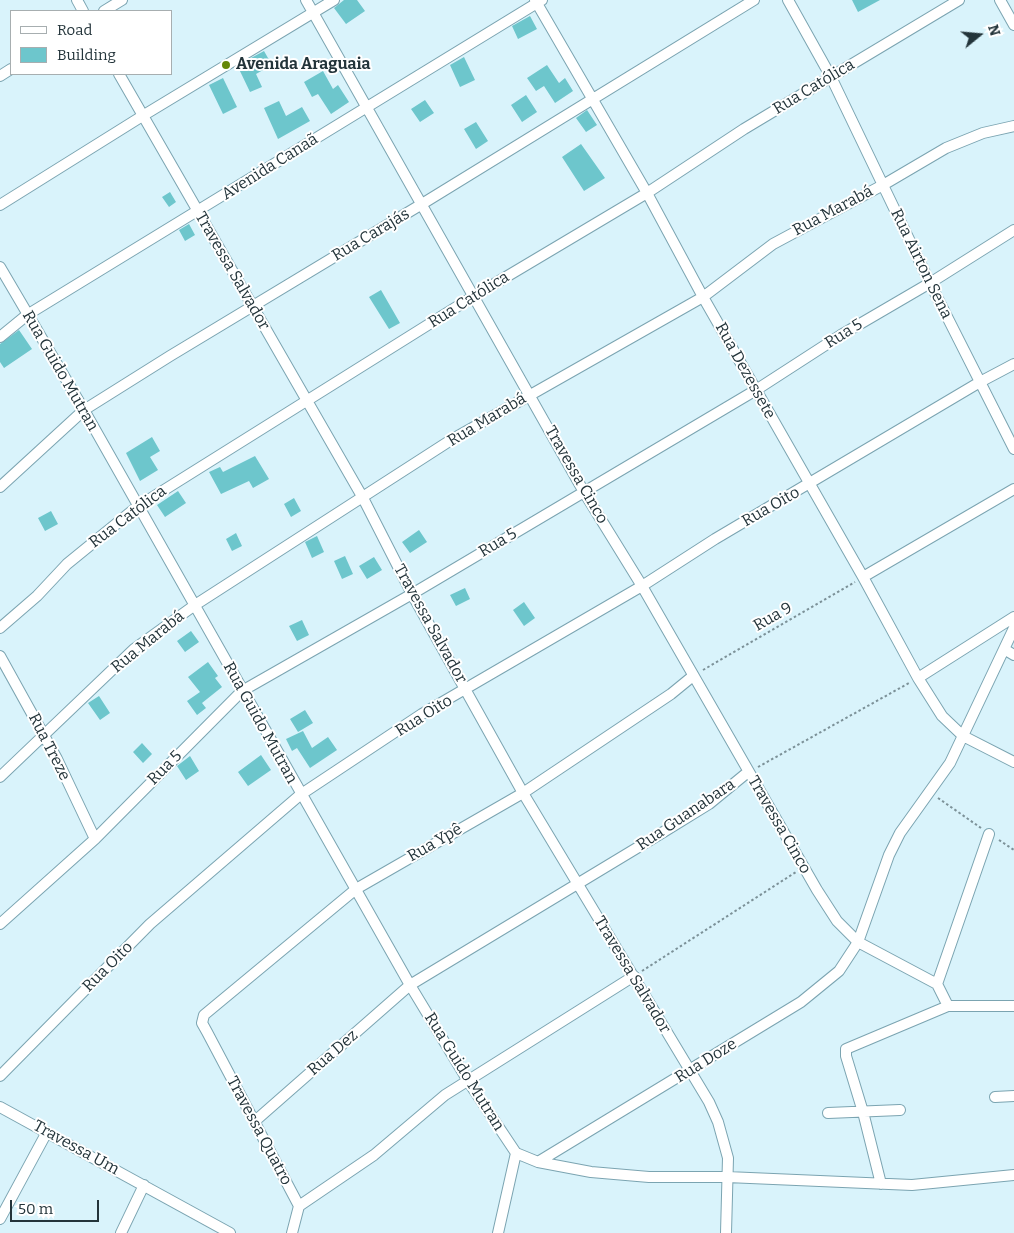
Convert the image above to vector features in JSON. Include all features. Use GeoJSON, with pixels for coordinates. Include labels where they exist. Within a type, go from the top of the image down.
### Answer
{"type":"FeatureCollection","features":[{"type":"Feature","properties":{"kind":"street"},"geometry":{"type":"LineString","coordinates":[[106,10],[122,0]]}},
{"type":"Feature","properties":{"kind":"street","name":"Travessa Cinco"},"geometry":{"type":"LineString","coordinates":[[306,0],[584,492],[642,586],[748,772],[805,866],[817,890],[837,921],[858,942],[937,984]]}},
{"type":"Feature","properties":{"kind":"street"},"geometry":{"type":"LineString","coordinates":[[0,205],[334,0]]}},
{"type":"Feature","properties":{"kind":"street","name":"Rua Carajás"},"geometry":{"type":"LineString","coordinates":[[0,487],[84,410],[754,0]]}},
{"type":"Feature","properties":{"kind":"street","name":"Rua Airton Sena"},"geometry":{"type":"LineString","coordinates":[[788,0],[831,77],[930,284],[1014,450]]}},
{"type":"Feature","properties":{"kind":"street","name":"Rua Católica"},"geometry":{"type":"LineString","coordinates":[[0,628],[37,596],[67,564],[137,506],[223,451],[308,402],[474,296],[647,193],[744,129],[959,0]]}},
{"type":"Feature","properties":{"kind":"street"},"geometry":{"type":"LineString","coordinates":[[1000,0],[1014,25]]}},
{"type":"Feature","properties":{"kind":"street","name":"Rua Dezessete"},"geometry":{"type":"LineString","coordinates":[[538,1],[809,485],[864,577],[918,678],[942,716],[963,736],[1014,762]]}},
{"type":"Feature","properties":{"kind":"street","name":"Avenida Canaã"},"geometry":{"type":"LineString","coordinates":[[0,337],[27,315],[538,1]]}},
{"type":"Feature","properties":{"kind":"street","name":"Travessa Salvador"},"geometry":{"type":"LineString","coordinates":[[121,75],[197,212],[363,498],[412,594],[523,792],[634,976],[718,1122],[728,1158],[726,1233]]}},
{"type":"Feature","properties":{"kind":"street","name":"Rua Marabá"},"geometry":{"type":"LineString","coordinates":[[0,777],[134,649],[195,605],[452,440],[703,296],[773,244],[883,185],[953,144],[983,133],[1014,126]]}},
{"type":"Feature","properties":{"kind":"street","name":"Rua 5"},"geometry":{"type":"LineString","coordinates":[[0,924],[95,839],[242,691],[412,594],[756,390],[841,335],[930,284],[1014,230]]}},
{"type":"Feature","properties":{"kind":"street","name":"Rua Guido Mutran"},"geometry":{"type":"LineString","coordinates":[[0,267],[84,410],[410,985],[468,1081],[516,1154]]}},
{"type":"Feature","properties":{"kind":"street"},"geometry":{"type":"LineString","coordinates":[[980,382],[1014,364]]}},
{"type":"Feature","properties":{"kind":"street","name":"Rua Oito"},"geometry":{"type":"LineString","coordinates":[[0,1076],[150,924],[300,794],[422,714],[467,690],[642,586],[715,539],[980,382]]}},
{"type":"Feature","properties":{"kind":"street"},"geometry":{"type":"LineString","coordinates":[[864,577],[1014,489]]}},
{"type":"Feature","properties":{"kind":"street"},"geometry":{"type":"LineString","coordinates":[[918,678],[1014,617]]}},
{"type":"Feature","properties":{"kind":"street","name":"Rua Doze"},"geometry":{"type":"LineString","coordinates":[[538,1162],[690,1072],[801,1002],[839,971],[858,942],[896,840],[915,810],[950,763],[1014,628]]}},
{"type":"Feature","properties":{"kind":"street"},"geometry":{"type":"LineString","coordinates":[[1004,649],[1014,655]]}},
{"type":"Feature","properties":{"kind":"street","name":"Rua Treze"},"geometry":{"type":"LineString","coordinates":[[0,656],[45,735],[95,839]]}},
{"type":"Feature","properties":{"kind":"street","name":"Rua Ypê"},"geometry":{"type":"LineString","coordinates":[[207,1032],[202,1023],[204,1015],[356,889],[523,792],[671,694],[693,676]]}},
{"type":"Feature","properties":{"kind":"street","name":"Rua Guanabara"},"geometry":{"type":"LineString","coordinates":[[410,985],[708,804],[748,772]]}},
{"type":"Feature","properties":{"kind":"street"},"geometry":{"type":"LineString","coordinates":[[948,1006],[937,984],[989,834]]}},
{"type":"Feature","properties":{"kind":"street"},"geometry":{"type":"LineString","coordinates":[[292,1233],[299,1206],[374,1155],[446,1095],[634,976]]}},
{"type":"Feature","properties":{"kind":"street","name":"Rua Dez"},"geometry":{"type":"LineString","coordinates":[[255,1121],[410,985]]}},
{"type":"Feature","properties":{"kind":"street"},"geometry":{"type":"LineString","coordinates":[[881,1184],[863,1112],[846,1056],[846,1049],[948,1006],[1014,1006]]}},
{"type":"Feature","properties":{"kind":"street","name":"Travessa Quatro"},"geometry":{"type":"LineString","coordinates":[[207,1032],[299,1206]]}},
{"type":"Feature","properties":{"kind":"street"},"geometry":{"type":"LineString","coordinates":[[995,1097],[1014,1096]]}},
{"type":"Feature","properties":{"kind":"street","name":"Travessa Um"},"geometry":{"type":"LineString","coordinates":[[0,1107],[230,1233]]}},
{"type":"Feature","properties":{"kind":"street"},"geometry":{"type":"LineString","coordinates":[[828,1113],[900,1110]]}},
{"type":"Feature","properties":{"kind":"street"},"geometry":{"type":"LineString","coordinates":[[0,1219],[47,1132]]}},
{"type":"Feature","properties":{"kind":"street"},"geometry":{"type":"LineString","coordinates":[[498,1233],[516,1154],[538,1162],[591,1172],[640,1176],[727,1177],[912,1185],[1014,1175]]}},
{"type":"Feature","properties":{"kind":"street"},"geometry":{"type":"LineString","coordinates":[[121,1233],[144,1185]]}},
{"type":"Feature","properties":{"kind":"path","name":"Rua 9"},"geometry":{"type":"LineString","coordinates":[[693,676],[864,577]]}},
{"type":"Feature","properties":{"kind":"path","name":"Rua Guanabara"},"geometry":{"type":"LineString","coordinates":[[748,772],[918,678]]}},
{"type":"Feature","properties":{"kind":"path"},"geometry":{"type":"LineString","coordinates":[[929,792],[1014,850]]}},
{"type":"Feature","properties":{"kind":"path"},"geometry":{"type":"LineString","coordinates":[[634,976],[805,866]]}},
{"type":"Feature","properties":{"kind":"building"},"geometry":{"type":"Polygon","coordinates":[[[344,0],[357,0],[365,11],[346,24],[334,8],[344,0]]]}},
{"type":"Feature","properties":{"kind":"building"},"geometry":{"type":"Polygon","coordinates":[[[852,0],[880,0],[858,12],[852,0]]]}},
{"type":"Feature","properties":{"kind":"building"},"geometry":{"type":"Polygon","coordinates":[[[530,16],[537,29],[518,39],[512,26],[530,16]]]}},
{"type":"Feature","properties":{"kind":"building"},"geometry":{"type":"Polygon","coordinates":[[[264,51],[272,65],[256,74],[262,87],[250,92],[239,69],[254,62],[251,58],[264,51]]]}},
{"type":"Feature","properties":{"kind":"building"},"geometry":{"type":"Polygon","coordinates":[[[464,57],[475,80],[460,87],[450,65],[464,57]]]}},
{"type":"Feature","properties":{"kind":"building"},"geometry":{"type":"Polygon","coordinates":[[[547,65],[559,83],[565,78],[573,91],[555,103],[544,86],[536,91],[527,78],[547,65]]]}},
{"type":"Feature","properties":{"kind":"building"},"geometry":{"type":"Polygon","coordinates":[[[323,71],[333,89],[338,85],[349,102],[331,114],[318,94],[312,97],[304,82],[323,71]]]}},
{"type":"Feature","properties":{"kind":"building"},"geometry":{"type":"Polygon","coordinates":[[[223,78],[237,107],[223,114],[209,85],[223,78]]]}},
{"type":"Feature","properties":{"kind":"building"},"geometry":{"type":"Polygon","coordinates":[[[526,95],[537,112],[522,122],[511,105],[526,95]]]}},
{"type":"Feature","properties":{"kind":"building"},"geometry":{"type":"Polygon","coordinates":[[[425,100],[434,113],[420,122],[411,109],[425,100]]]}},
{"type":"Feature","properties":{"kind":"building"},"geometry":{"type":"Polygon","coordinates":[[[279,101],[286,116],[302,107],[310,121],[278,139],[264,108],[279,101]]]}},
{"type":"Feature","properties":{"kind":"building"},"geometry":{"type":"Polygon","coordinates":[[[587,110],[597,125],[586,132],[576,118],[587,110]]]}},
{"type":"Feature","properties":{"kind":"building"},"geometry":{"type":"Polygon","coordinates":[[[476,122],[488,141],[476,149],[464,129],[476,122]]]}},
{"type":"Feature","properties":{"kind":"building"},"geometry":{"type":"Polygon","coordinates":[[[581,144],[605,178],[584,191],[562,157],[581,144]]]}},
{"type":"Feature","properties":{"kind":"building"},"geometry":{"type":"Polygon","coordinates":[[[170,192],[176,202],[169,207],[162,197],[170,192]]]}},
{"type":"Feature","properties":{"kind":"building"},"geometry":{"type":"Polygon","coordinates":[[[189,224],[195,235],[185,241],[179,230],[189,224]]]}},
{"type":"Feature","properties":{"kind":"building"},"geometry":{"type":"Polygon","coordinates":[[[381,290],[400,323],[389,329],[369,297],[381,290]]]}},
{"type":"Feature","properties":{"kind":"building"},"geometry":{"type":"Polygon","coordinates":[[[19,330],[32,349],[4,368],[0,362],[0,344],[19,330]]]}},
{"type":"Feature","properties":{"kind":"building"},"geometry":{"type":"Polygon","coordinates":[[[152,437],[160,451],[150,457],[158,470],[140,481],[126,453],[152,437]]]}},
{"type":"Feature","properties":{"kind":"building"},"geometry":{"type":"Polygon","coordinates":[[[255,456],[269,479],[253,488],[249,481],[221,494],[209,472],[220,467],[223,472],[255,456]]]}},
{"type":"Feature","properties":{"kind":"building"},"geometry":{"type":"Polygon","coordinates":[[[178,491],[186,503],[165,517],[157,505],[178,491]]]}},
{"type":"Feature","properties":{"kind":"building"},"geometry":{"type":"Polygon","coordinates":[[[294,498],[301,511],[291,517],[284,504],[294,498]]]}},
{"type":"Feature","properties":{"kind":"building"},"geometry":{"type":"Polygon","coordinates":[[[51,511],[58,524],[45,531],[38,518],[51,511]]]}},
{"type":"Feature","properties":{"kind":"building"},"geometry":{"type":"Polygon","coordinates":[[[419,530],[427,542],[410,553],[402,542],[419,530]]]}},
{"type":"Feature","properties":{"kind":"building"},"geometry":{"type":"Polygon","coordinates":[[[236,533],[242,546],[232,551],[226,539],[236,533]]]}},
{"type":"Feature","properties":{"kind":"building"},"geometry":{"type":"Polygon","coordinates":[[[317,536],[324,552],[312,558],[305,542],[317,536]]]}},
{"type":"Feature","properties":{"kind":"building"},"geometry":{"type":"Polygon","coordinates":[[[345,556],[353,574],[342,579],[334,561],[345,556]]]}},
{"type":"Feature","properties":{"kind":"building"},"geometry":{"type":"Polygon","coordinates":[[[374,557],[382,570],[367,579],[359,566],[374,557]]]}},
{"type":"Feature","properties":{"kind":"building"},"geometry":{"type":"Polygon","coordinates":[[[465,588],[470,599],[456,606],[450,595],[465,588]]]}},
{"type":"Feature","properties":{"kind":"building"},"geometry":{"type":"Polygon","coordinates":[[[524,602],[535,618],[524,626],[513,610],[524,602]]]}},
{"type":"Feature","properties":{"kind":"building"},"geometry":{"type":"Polygon","coordinates":[[[302,620],[309,635],[297,641],[289,626],[302,620]]]}},
{"type":"Feature","properties":{"kind":"building"},"geometry":{"type":"Polygon","coordinates":[[[191,631],[199,642],[185,652],[177,641],[191,631]]]}},
{"type":"Feature","properties":{"kind":"building"},"geometry":{"type":"Polygon","coordinates":[[[208,662],[218,676],[215,678],[222,687],[202,703],[206,708],[197,715],[187,701],[200,692],[188,677],[208,662]]]}},
{"type":"Feature","properties":{"kind":"building"},"geometry":{"type":"Polygon","coordinates":[[[99,696],[110,713],[100,720],[88,703],[99,696]]]}},
{"type":"Feature","properties":{"kind":"building"},"geometry":{"type":"Polygon","coordinates":[[[305,710],[313,723],[298,732],[290,719],[305,710]]]}},
{"type":"Feature","properties":{"kind":"building"},"geometry":{"type":"Polygon","coordinates":[[[303,731],[312,748],[328,737],[337,750],[310,768],[297,748],[292,751],[286,739],[303,731]]]}},
{"type":"Feature","properties":{"kind":"building"},"geometry":{"type":"Polygon","coordinates":[[[142,743],[152,754],[143,763],[133,752],[142,743]]]}},
{"type":"Feature","properties":{"kind":"building"},"geometry":{"type":"Polygon","coordinates":[[[261,755],[271,770],[248,786],[238,772],[261,755]]]}},
{"type":"Feature","properties":{"kind":"building"},"geometry":{"type":"Polygon","coordinates":[[[190,756],[199,771],[186,780],[177,766],[190,756]]]}},
{"type":"Feature","properties":{"kind":"place","name":"Avenida Araguaia"},"geometry":{"type":"Point","coordinates":[226,65]}}]}
